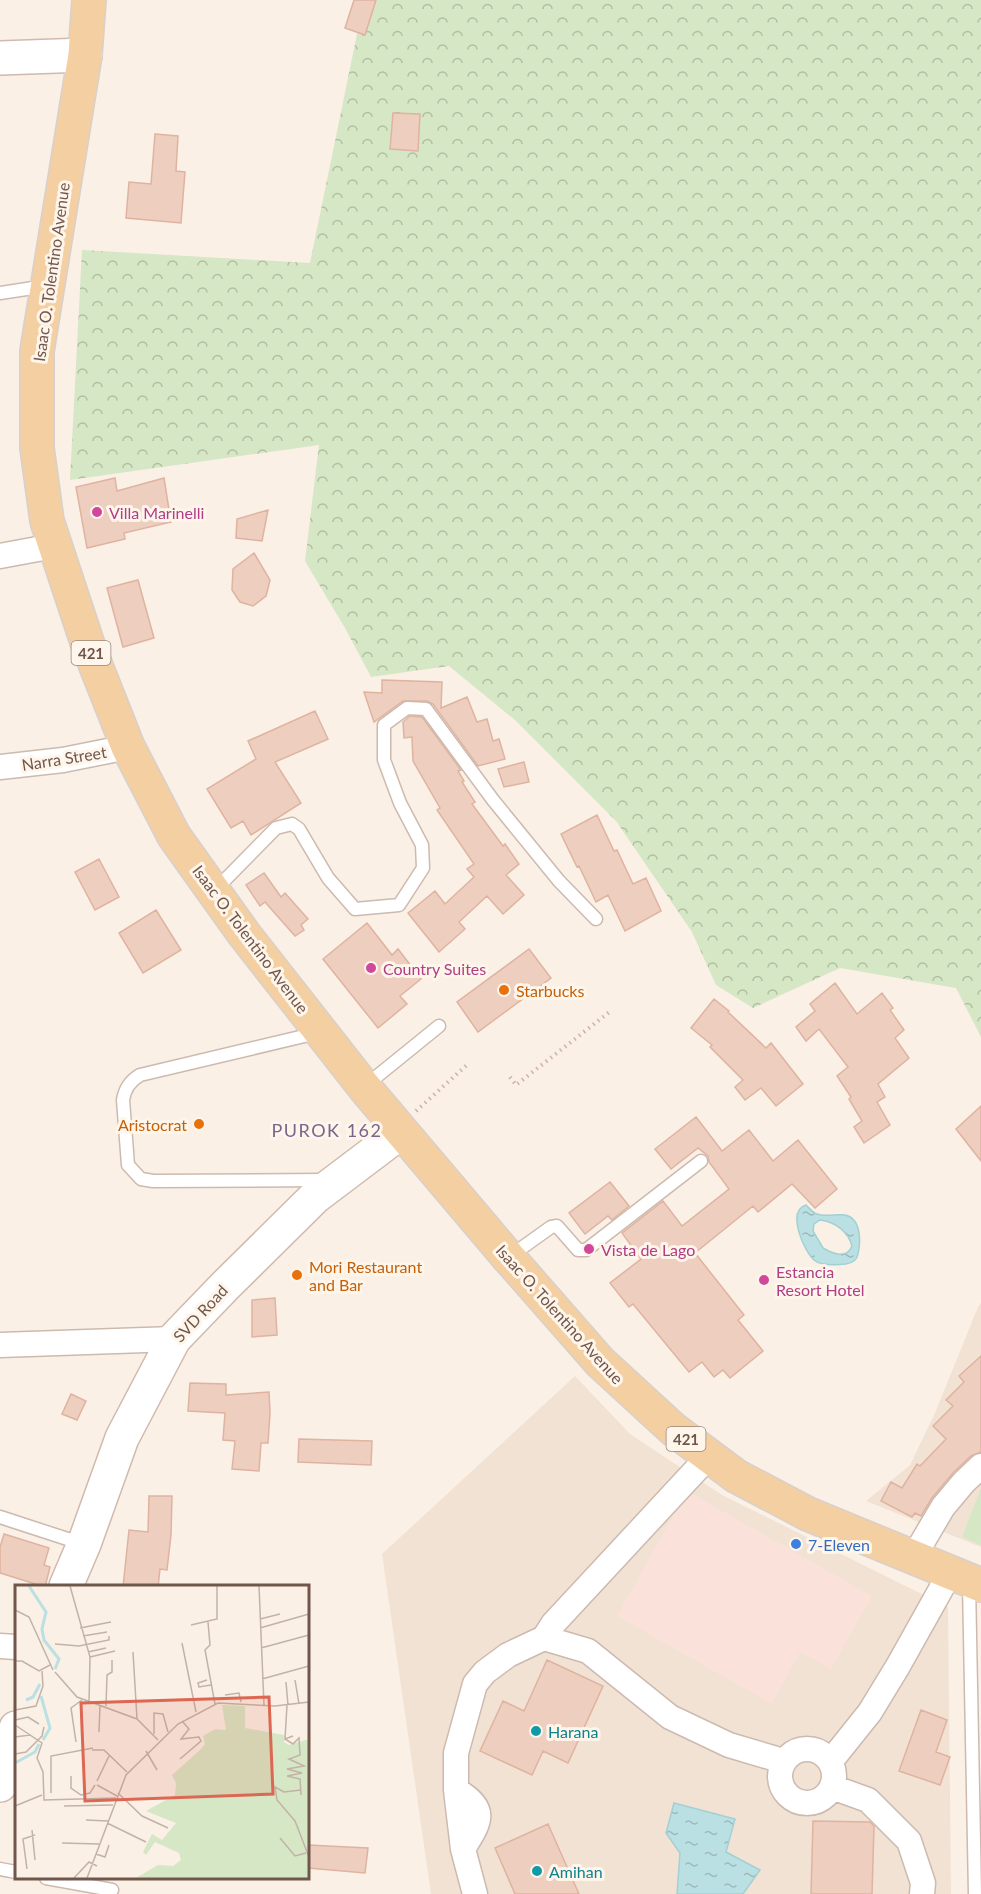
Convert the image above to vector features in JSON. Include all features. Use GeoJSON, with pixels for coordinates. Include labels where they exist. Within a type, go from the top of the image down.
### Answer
{"type":"FeatureCollection","features":[{"type":"Feature","properties":{"kind":"main road","name":"Isaac O. Tolentino Avenue"},"geometry":{"type":"LineString","coordinates":[[89,0],[85,55],[38,351],[37,448],[47,522],[90,651],[128,747],[174,836],[244,934],[364,1086],[600,1362],[673,1430],[736,1476],[808,1514],[967,1579]]}},
{"type":"Feature","properties":{"kind":"main road"},"geometry":{"type":"LineString","coordinates":[[0,58],[85,55]]}},
{"type":"Feature","properties":{"kind":"main road","name":"SVD Road"},"geometry":{"type":"LineString","coordinates":[[67,1585],[122,1438],[174,1339],[315,1197],[400,1130]]}},
{"type":"Feature","properties":{"kind":"main road"},"geometry":{"type":"LineString","coordinates":[[0,1785],[15,1732]]}},
{"type":"Feature","properties":{"kind":"street"},"geometry":{"type":"LineString","coordinates":[[0,556],[54,546]]}},
{"type":"Feature","properties":{"kind":"street","name":"Narra Street"},"geometry":{"type":"LineString","coordinates":[[0,767],[63,760],[128,747]]}},
{"type":"Feature","properties":{"kind":"street"},"geometry":{"type":"LineString","coordinates":[[0,1345],[174,1339]]}},
{"type":"Feature","properties":{"kind":"street"},"geometry":{"type":"LineString","coordinates":[[475,1894],[463,1849],[456,1790],[456,1753],[475,1684],[485,1672],[508,1655],[544,1638],[553,1624],[710,1456]]}},
{"type":"Feature","properties":{"kind":"street"},"geometry":{"type":"LineString","coordinates":[[913,1558],[944,1507],[964,1482],[981,1467]]}},
{"type":"Feature","properties":{"kind":"street"},"geometry":{"type":"LineString","coordinates":[[830,1762],[870,1712],[898,1666],[967,1579]]}},
{"type":"Feature","properties":{"kind":"street"},"geometry":{"type":"LineString","coordinates":[[544,1638],[588,1651],[670,1717],[729,1745],[783,1761]]}},
{"type":"Feature","properties":{"kind":"street"},"geometry":{"type":"LineString","coordinates":[[0,1646],[15,1647]]}},
{"type":"Feature","properties":{"kind":"street"},"geometry":{"type":"LineString","coordinates":[[807,1748],[824,1754],[830,1762],[834,1779],[827,1795],[812,1803],[802,1803],[786,1795],[779,1779],[783,1761],[789,1755],[807,1748]]}},
{"type":"Feature","properties":{"kind":"street"},"geometry":{"type":"LineString","coordinates":[[832,1787],[868,1800],[909,1841],[923,1883],[922,1894]]}},
{"type":"Feature","properties":{"kind":"lane"},"geometry":{"type":"LineString","coordinates":[[0,293],[48,286]]}},
{"type":"Feature","properties":{"kind":"lane"},"geometry":{"type":"LineString","coordinates":[[214,891],[276,828],[292,824],[298,829],[328,878],[356,909],[399,905],[423,868],[422,845],[400,803],[384,760],[384,725],[407,708],[426,709],[500,809],[559,881],[596,919]]}},
{"type":"Feature","properties":{"kind":"lane"},"geometry":{"type":"LineString","coordinates":[[364,1086],[439,1026]]}},
{"type":"Feature","properties":{"kind":"lane"},"geometry":{"type":"LineString","coordinates":[[321,1032],[140,1075],[132,1080],[124,1091],[123,1100],[128,1165],[141,1179],[153,1181],[339,1179]]}},
{"type":"Feature","properties":{"kind":"lane"},"geometry":{"type":"LineString","coordinates":[[508,1257],[551,1227],[558,1226],[578,1250],[585,1250],[701,1161]]}},
{"type":"Feature","properties":{"kind":"lane"},"geometry":{"type":"LineString","coordinates":[[0,1516],[84,1544]]}},
{"type":"Feature","properties":{"kind":"lane"},"geometry":{"type":"LineString","coordinates":[[967,1579],[975,1894]]}},
{"type":"Feature","properties":{"kind":"lane"},"geometry":{"type":"LineString","coordinates":[[0,1869],[15,1872]]}},
{"type":"Feature","properties":{"kind":"lane"},"geometry":{"type":"LineString","coordinates":[[52,1879],[112,1890]]}},
{"type":"Feature","properties":{"kind":"path"},"geometry":{"type":"LineString","coordinates":[[510,1077],[516,1085],[612,1010]]}},
{"type":"Feature","properties":{"kind":"path"},"geometry":{"type":"LineString","coordinates":[[400,1130],[468,1064]]}},
{"type":"Feature","properties":{"kind":"shaded area"},"geometry":{"type":"Polygon","coordinates":[[[981,1303],[981,1547],[866,1501],[910,1465],[935,1413],[981,1303]]]}},
{"type":"Feature","properties":{"kind":"shaded area"},"geometry":{"type":"Polygon","coordinates":[[[575,1376],[630,1434],[722,1495],[948,1607],[951,1894],[431,1894],[382,1554],[575,1376]]]}},
{"type":"Feature","properties":{"kind":"shaded area"},"geometry":{"type":"Polygon","coordinates":[[[687,1491],[872,1596],[831,1669],[800,1652],[772,1704],[617,1616],[687,1491]]]}},
{"type":"Feature","properties":{"kind":"green space"},"geometry":{"type":"Polygon","coordinates":[[[364,0],[981,0],[981,1037],[956,988],[840,968],[753,1008],[716,985],[692,932],[616,821],[515,720],[449,666],[371,677],[305,561],[319,445],[70,480],[82,250],[310,263],[364,0]]]}},
{"type":"Feature","properties":{"kind":"green space"},"geometry":{"type":"Polygon","coordinates":[[[981,1488],[981,1545],[962,1537],[981,1488]]]}},
{"type":"Feature","properties":{"kind":"water"},"geometry":{"type":"Polygon","coordinates":[[[806,1205],[817,1214],[850,1217],[859,1231],[859,1249],[856,1260],[848,1264],[834,1265],[814,1260],[799,1231],[797,1215],[806,1205]],[[820,1220],[814,1224],[813,1231],[823,1248],[835,1253],[847,1253],[852,1246],[847,1236],[836,1225],[820,1220]]]}},
{"type":"Feature","properties":{"kind":"water"},"geometry":{"type":"Polygon","coordinates":[[[674,1803],[735,1819],[726,1852],[760,1870],[743,1894],[677,1894],[680,1853],[666,1833],[674,1803]]]}},
{"type":"Feature","properties":{"kind":"building"},"geometry":{"type":"Polygon","coordinates":[[[354,0],[376,0],[365,35],[345,28],[354,0]]]}},
{"type":"Feature","properties":{"kind":"building"},"geometry":{"type":"Polygon","coordinates":[[[393,113],[420,114],[418,151],[390,149],[393,113]]]}},
{"type":"Feature","properties":{"kind":"building"},"geometry":{"type":"Polygon","coordinates":[[[155,134],[178,136],[176,171],[185,172],[181,223],[126,218],[129,182],[151,184],[155,134]]]}},
{"type":"Feature","properties":{"kind":"building"},"geometry":{"type":"Polygon","coordinates":[[[115,478],[117,491],[164,478],[171,522],[124,533],[125,539],[87,548],[76,487],[115,478]]]}},
{"type":"Feature","properties":{"kind":"building"},"geometry":{"type":"Polygon","coordinates":[[[268,510],[262,541],[236,538],[237,519],[268,510]]]}},
{"type":"Feature","properties":{"kind":"building"},"geometry":{"type":"Polygon","coordinates":[[[254,553],[270,580],[266,596],[253,606],[240,602],[232,590],[233,569],[254,553]]]}},
{"type":"Feature","properties":{"kind":"building"},"geometry":{"type":"Polygon","coordinates":[[[138,580],[154,638],[123,647],[107,588],[138,580]]]}},
{"type":"Feature","properties":{"kind":"building"},"geometry":{"type":"Polygon","coordinates":[[[382,680],[442,682],[441,708],[467,697],[477,722],[487,719],[493,741],[499,739],[505,759],[478,766],[433,704],[427,701],[403,701],[374,722],[364,692],[382,693],[382,680]]]}},
{"type":"Feature","properties":{"kind":"building"},"geometry":{"type":"Polygon","coordinates":[[[315,711],[328,739],[275,762],[301,803],[251,835],[243,821],[231,828],[207,789],[256,759],[248,741],[315,711]]]}},
{"type":"Feature","properties":{"kind":"building"},"geometry":{"type":"Polygon","coordinates":[[[410,716],[422,717],[461,770],[458,771],[464,781],[462,782],[475,802],[472,804],[519,864],[506,875],[524,895],[503,914],[487,896],[459,922],[465,929],[439,952],[408,913],[435,891],[445,904],[474,877],[467,869],[474,864],[437,810],[440,808],[413,761],[412,737],[404,738],[403,722],[410,716]]]}},
{"type":"Feature","properties":{"kind":"building"},"geometry":{"type":"Polygon","coordinates":[[[524,762],[529,782],[504,787],[498,769],[524,762]]]}},
{"type":"Feature","properties":{"kind":"building"},"geometry":{"type":"Polygon","coordinates":[[[597,815],[633,884],[646,878],[661,911],[625,931],[608,895],[596,902],[561,834],[597,815]]]}},
{"type":"Feature","properties":{"kind":"building"},"geometry":{"type":"Polygon","coordinates":[[[99,859],[119,897],[95,910],[75,872],[99,859]]]}},
{"type":"Feature","properties":{"kind":"building"},"geometry":{"type":"Polygon","coordinates":[[[264,873],[281,897],[285,893],[308,919],[301,925],[304,930],[295,936],[265,902],[260,906],[246,885],[264,873]]]}},
{"type":"Feature","properties":{"kind":"building"},"geometry":{"type":"Polygon","coordinates":[[[156,910],[181,950],[143,973],[119,933],[156,910]]]}},
{"type":"Feature","properties":{"kind":"building"},"geometry":{"type":"Polygon","coordinates":[[[367,923],[392,955],[398,949],[421,979],[400,996],[407,1004],[378,1028],[323,959],[367,923]]]}},
{"type":"Feature","properties":{"kind":"building","name":"Starbucks"},"geometry":{"type":"Polygon","coordinates":[[[529,949],[551,978],[478,1032],[457,1002],[529,949]]]}},
{"type":"Feature","properties":{"kind":"building"},"geometry":{"type":"Polygon","coordinates":[[[835,983],[857,1014],[882,993],[893,1008],[890,1010],[904,1030],[895,1038],[909,1058],[878,1084],[885,1097],[877,1102],[890,1125],[864,1143],[854,1127],[862,1121],[849,1099],[851,1097],[837,1076],[848,1067],[819,1029],[806,1041],[796,1027],[815,1011],[810,1004],[835,983]]]}},
{"type":"Feature","properties":{"kind":"building"},"geometry":{"type":"Polygon","coordinates":[[[714,999],[766,1048],[771,1043],[803,1084],[776,1106],[761,1088],[745,1100],[735,1087],[743,1080],[710,1047],[712,1045],[691,1028],[714,999]]]}},
{"type":"Feature","properties":{"kind":"building"},"geometry":{"type":"Polygon","coordinates":[[[981,1106],[981,1161],[956,1129],[981,1106]]]}},
{"type":"Feature","properties":{"kind":"building"},"geometry":{"type":"Polygon","coordinates":[[[696,1117],[722,1151],[749,1130],[773,1161],[798,1140],[837,1189],[815,1208],[792,1184],[758,1212],[753,1206],[695,1253],[744,1315],[738,1320],[763,1351],[730,1378],[723,1370],[714,1377],[702,1362],[689,1372],[633,1304],[629,1307],[610,1283],[641,1259],[622,1233],[663,1201],[682,1226],[729,1189],[709,1162],[708,1156],[698,1148],[671,1169],[655,1149],[696,1117]]]}},
{"type":"Feature","properties":{"kind":"building"},"geometry":{"type":"Polygon","coordinates":[[[610,1182],[629,1206],[612,1220],[608,1216],[585,1234],[569,1213],[610,1182]]]}},
{"type":"Feature","properties":{"kind":"building"},"geometry":{"type":"Polygon","coordinates":[[[275,1298],[277,1335],[252,1337],[252,1300],[275,1298]]]}},
{"type":"Feature","properties":{"kind":"building"},"geometry":{"type":"Polygon","coordinates":[[[981,1356],[981,1452],[971,1456],[953,1473],[932,1498],[921,1516],[915,1513],[912,1517],[881,1501],[891,1482],[902,1488],[917,1464],[920,1466],[946,1439],[933,1426],[953,1406],[946,1400],[964,1382],[959,1376],[981,1356]]]}},
{"type":"Feature","properties":{"kind":"building"},"geometry":{"type":"Polygon","coordinates":[[[190,1383],[226,1384],[226,1395],[269,1392],[268,1443],[261,1443],[259,1471],[232,1469],[235,1441],[223,1440],[225,1413],[188,1411],[190,1383]]]}},
{"type":"Feature","properties":{"kind":"building"},"geometry":{"type":"Polygon","coordinates":[[[71,1394],[86,1401],[77,1420],[62,1414],[71,1394]]]}},
{"type":"Feature","properties":{"kind":"building"},"geometry":{"type":"Polygon","coordinates":[[[299,1439],[372,1441],[371,1465],[298,1462],[299,1439]]]}},
{"type":"Feature","properties":{"kind":"building"},"geometry":{"type":"Polygon","coordinates":[[[149,1496],[172,1496],[167,1570],[160,1569],[158,1585],[123,1585],[129,1530],[148,1532],[149,1496]]]}},
{"type":"Feature","properties":{"kind":"building"},"geometry":{"type":"Polygon","coordinates":[[[4,1534],[49,1548],[44,1565],[50,1567],[46,1585],[0,1573],[0,1547],[4,1534]]]}},
{"type":"Feature","properties":{"kind":"building","name":"Harana"},"geometry":{"type":"Polygon","coordinates":[[[547,1660],[603,1686],[568,1763],[543,1751],[532,1775],[480,1751],[503,1701],[524,1711],[547,1660]]]}},
{"type":"Feature","properties":{"kind":"building"},"geometry":{"type":"Polygon","coordinates":[[[921,1710],[947,1720],[936,1752],[950,1757],[940,1785],[899,1771],[921,1710]]]}},
{"type":"Feature","properties":{"kind":"building"},"geometry":{"type":"Polygon","coordinates":[[[813,1821],[870,1822],[874,1826],[872,1894],[811,1894],[813,1821]]]}},
{"type":"Feature","properties":{"kind":"building","name":"Amihan"},"geometry":{"type":"Polygon","coordinates":[[[548,1824],[579,1894],[515,1894],[495,1848],[548,1824]]]}},
{"type":"Feature","properties":{"kind":"building"},"geometry":{"type":"Polygon","coordinates":[[[309,1845],[368,1848],[365,1873],[309,1868],[309,1845]]]}},
{"type":"Feature","properties":{"kind":"place","name":"Villa Marinelli"},"geometry":{"type":"Point","coordinates":[97,512]}},
{"type":"Feature","properties":{"kind":"place","name":"Country Suites"},"geometry":{"type":"Point","coordinates":[371,968]}},
{"type":"Feature","properties":{"kind":"place","name":"Starbucks"},"geometry":{"type":"Point","coordinates":[504,990]}},
{"type":"Feature","properties":{"kind":"place","name":"Aristocrat"},"geometry":{"type":"Point","coordinates":[199,1124]}},
{"type":"Feature","properties":{"kind":"place","name":"Vista de Lago"},"geometry":{"type":"Point","coordinates":[589,1249]}},
{"type":"Feature","properties":{"kind":"place","name":"Mori Restaurant and Bar"},"geometry":{"type":"Point","coordinates":[297,1275]}},
{"type":"Feature","properties":{"kind":"place","name":"Estancia Resort Hotel"},"geometry":{"type":"Point","coordinates":[764,1280]}},
{"type":"Feature","properties":{"kind":"place","name":"7-Eleven"},"geometry":{"type":"Point","coordinates":[796,1544]}},
{"type":"Feature","properties":{"kind":"place","name":"Harana"},"geometry":{"type":"Point","coordinates":[536,1731]}},
{"type":"Feature","properties":{"kind":"place","name":"Amihan"},"geometry":{"type":"Point","coordinates":[537,1871]}},
{"type":"Feature","properties":{"kind":"district","name":"PUROK 162"},"geometry":{"type":"Point","coordinates":[327,1130]}}]}
